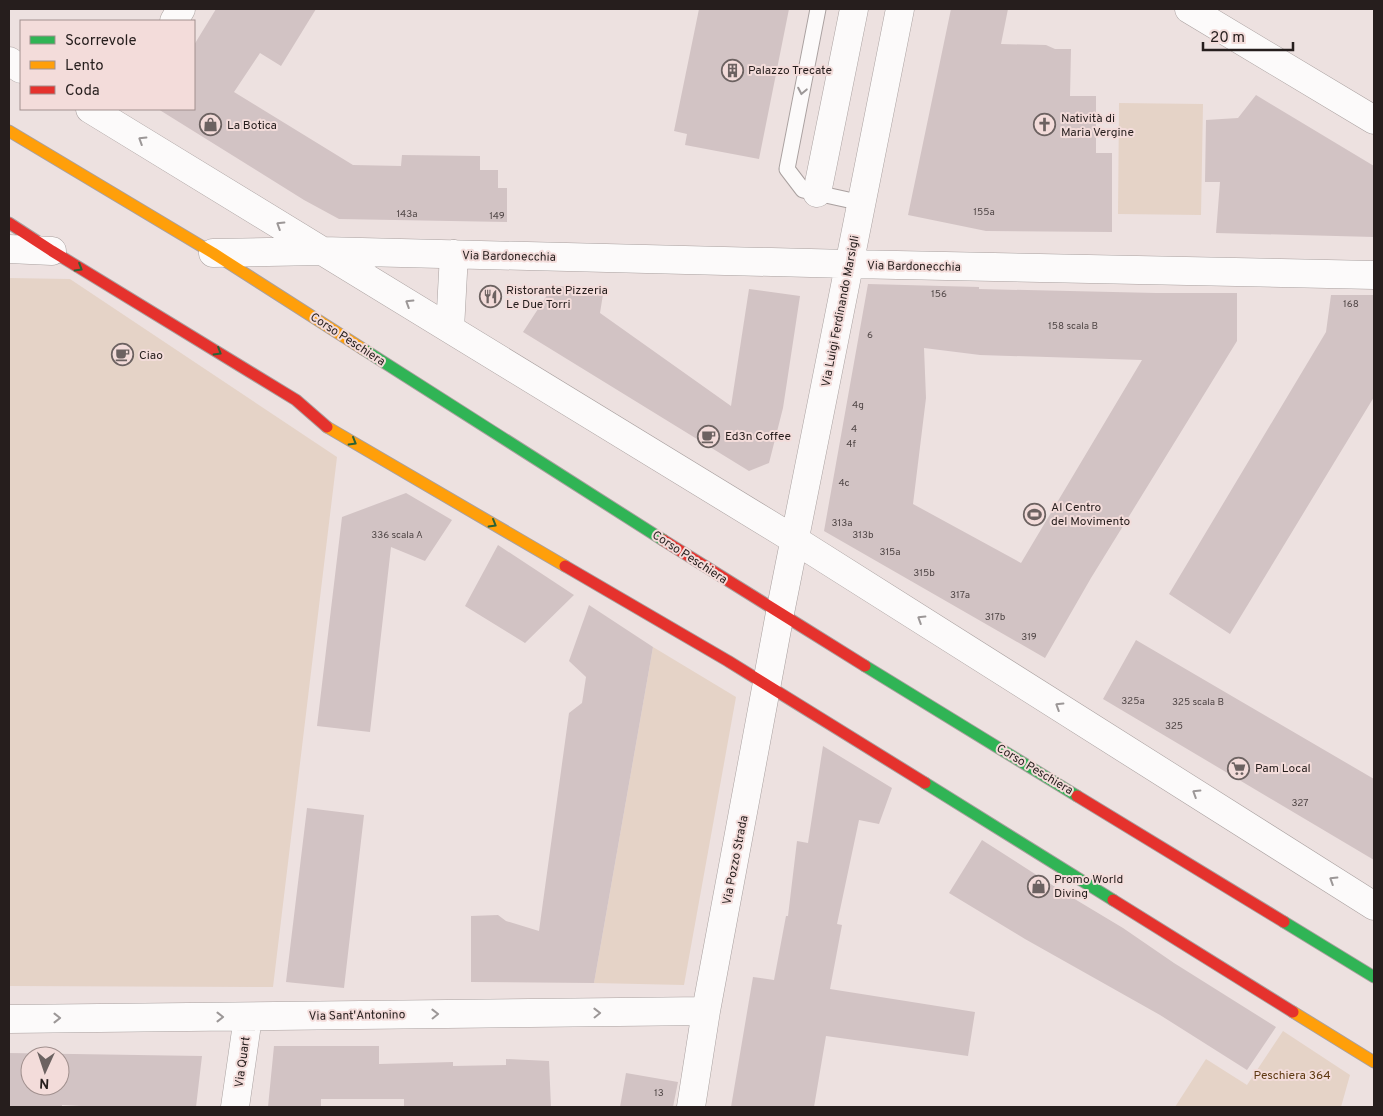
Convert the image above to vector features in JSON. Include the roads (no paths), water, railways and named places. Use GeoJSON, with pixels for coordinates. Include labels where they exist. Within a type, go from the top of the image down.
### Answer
{"type":"FeatureCollection","features":[{"type":"Feature","properties":{"kind":"main road","name":"Corso Peschiera"},"geometry":{"type":"LineString","coordinates":[[9,130],[213,253],[741,590],[1374,977]]}},
{"type":"Feature","properties":{"kind":"main road"},"geometry":{"type":"LineString","coordinates":[[9,223],[296,400],[328,428],[693,640],[1374,1062]]}},
{"type":"Feature","properties":{"kind":"street"},"geometry":{"type":"LineString","coordinates":[[175,20],[181,9]]}},
{"type":"Feature","properties":{"kind":"street"},"geometry":{"type":"LineString","coordinates":[[817,193],[854,9]]}},
{"type":"Feature","properties":{"kind":"street","name":"Via Luigi Ferdinando Marsigli"},"geometry":{"type":"LineString","coordinates":[[780,613],[900,9]]}},
{"type":"Feature","properties":{"kind":"street"},"geometry":{"type":"LineString","coordinates":[[1189,9],[1374,120]]}},
{"type":"Feature","properties":{"kind":"street"},"geometry":{"type":"LineString","coordinates":[[9,62],[20,68]]}},
{"type":"Feature","properties":{"kind":"street"},"geometry":{"type":"LineString","coordinates":[[94,110],[118,116],[322,251],[795,540],[1374,906]]}},
{"type":"Feature","properties":{"kind":"street"},"geometry":{"type":"LineString","coordinates":[[9,249],[52,251]]}},
{"type":"Feature","properties":{"kind":"street","name":"Via Bardonecchia"},"geometry":{"type":"LineString","coordinates":[[213,253],[322,251],[1374,274]]}},
{"type":"Feature","properties":{"kind":"street","name":"Via Bardonecchia"},"geometry":{"type":"LineString","coordinates":[[450,329],[454,254]]}},
{"type":"Feature","properties":{"kind":"street","name":"Via Pozzo Strada"},"geometry":{"type":"LineString","coordinates":[[691,1107],[706,1011],[780,613]]}},
{"type":"Feature","properties":{"kind":"street","name":"Via Sant'Antonino"},"geometry":{"type":"LineString","coordinates":[[9,1019],[706,1011]]}},
{"type":"Feature","properties":{"kind":"street","name":"Via Quart"},"geometry":{"type":"LineString","coordinates":[[235,1107],[248,1017]]}},
{"type":"Feature","properties":{"kind":"lane"},"geometry":{"type":"LineString","coordinates":[[818,9],[787,169],[803,190],[862,204]]}},
{"type":"Feature","properties":{"kind":"place","name":"Palazzo Trecate"},"geometry":{"type":"Point","coordinates":[732,70]}},
{"type":"Feature","properties":{"kind":"place","name":"La Botica"},"geometry":{"type":"Point","coordinates":[211,125]}},
{"type":"Feature","properties":{"kind":"place","name":"Natività di Maria Vergine"},"geometry":{"type":"Point","coordinates":[1045,125]}},
{"type":"Feature","properties":{"kind":"place","name":"Ristorante Pizzeria Le Due Torri"},"geometry":{"type":"Point","coordinates":[490,297]}},
{"type":"Feature","properties":{"kind":"place","name":"Ciao"},"geometry":{"type":"Point","coordinates":[123,355]}},
{"type":"Feature","properties":{"kind":"place","name":"Ed3n Coffee"},"geometry":{"type":"Point","coordinates":[709,436]}},
{"type":"Feature","properties":{"kind":"place","name":"Al Centro del Movimento"},"geometry":{"type":"Point","coordinates":[1035,514]}},
{"type":"Feature","properties":{"kind":"place","name":"Pam Local"},"geometry":{"type":"Point","coordinates":[1239,768]}},
{"type":"Feature","properties":{"kind":"place","name":"Promo World Diving"},"geometry":{"type":"Point","coordinates":[1038,886]}},
{"type":"Feature","properties":{"kind":"park label","name":"Peschiera 364"},"geometry":{"type":"Point","coordinates":[1292,1075]}}]}
